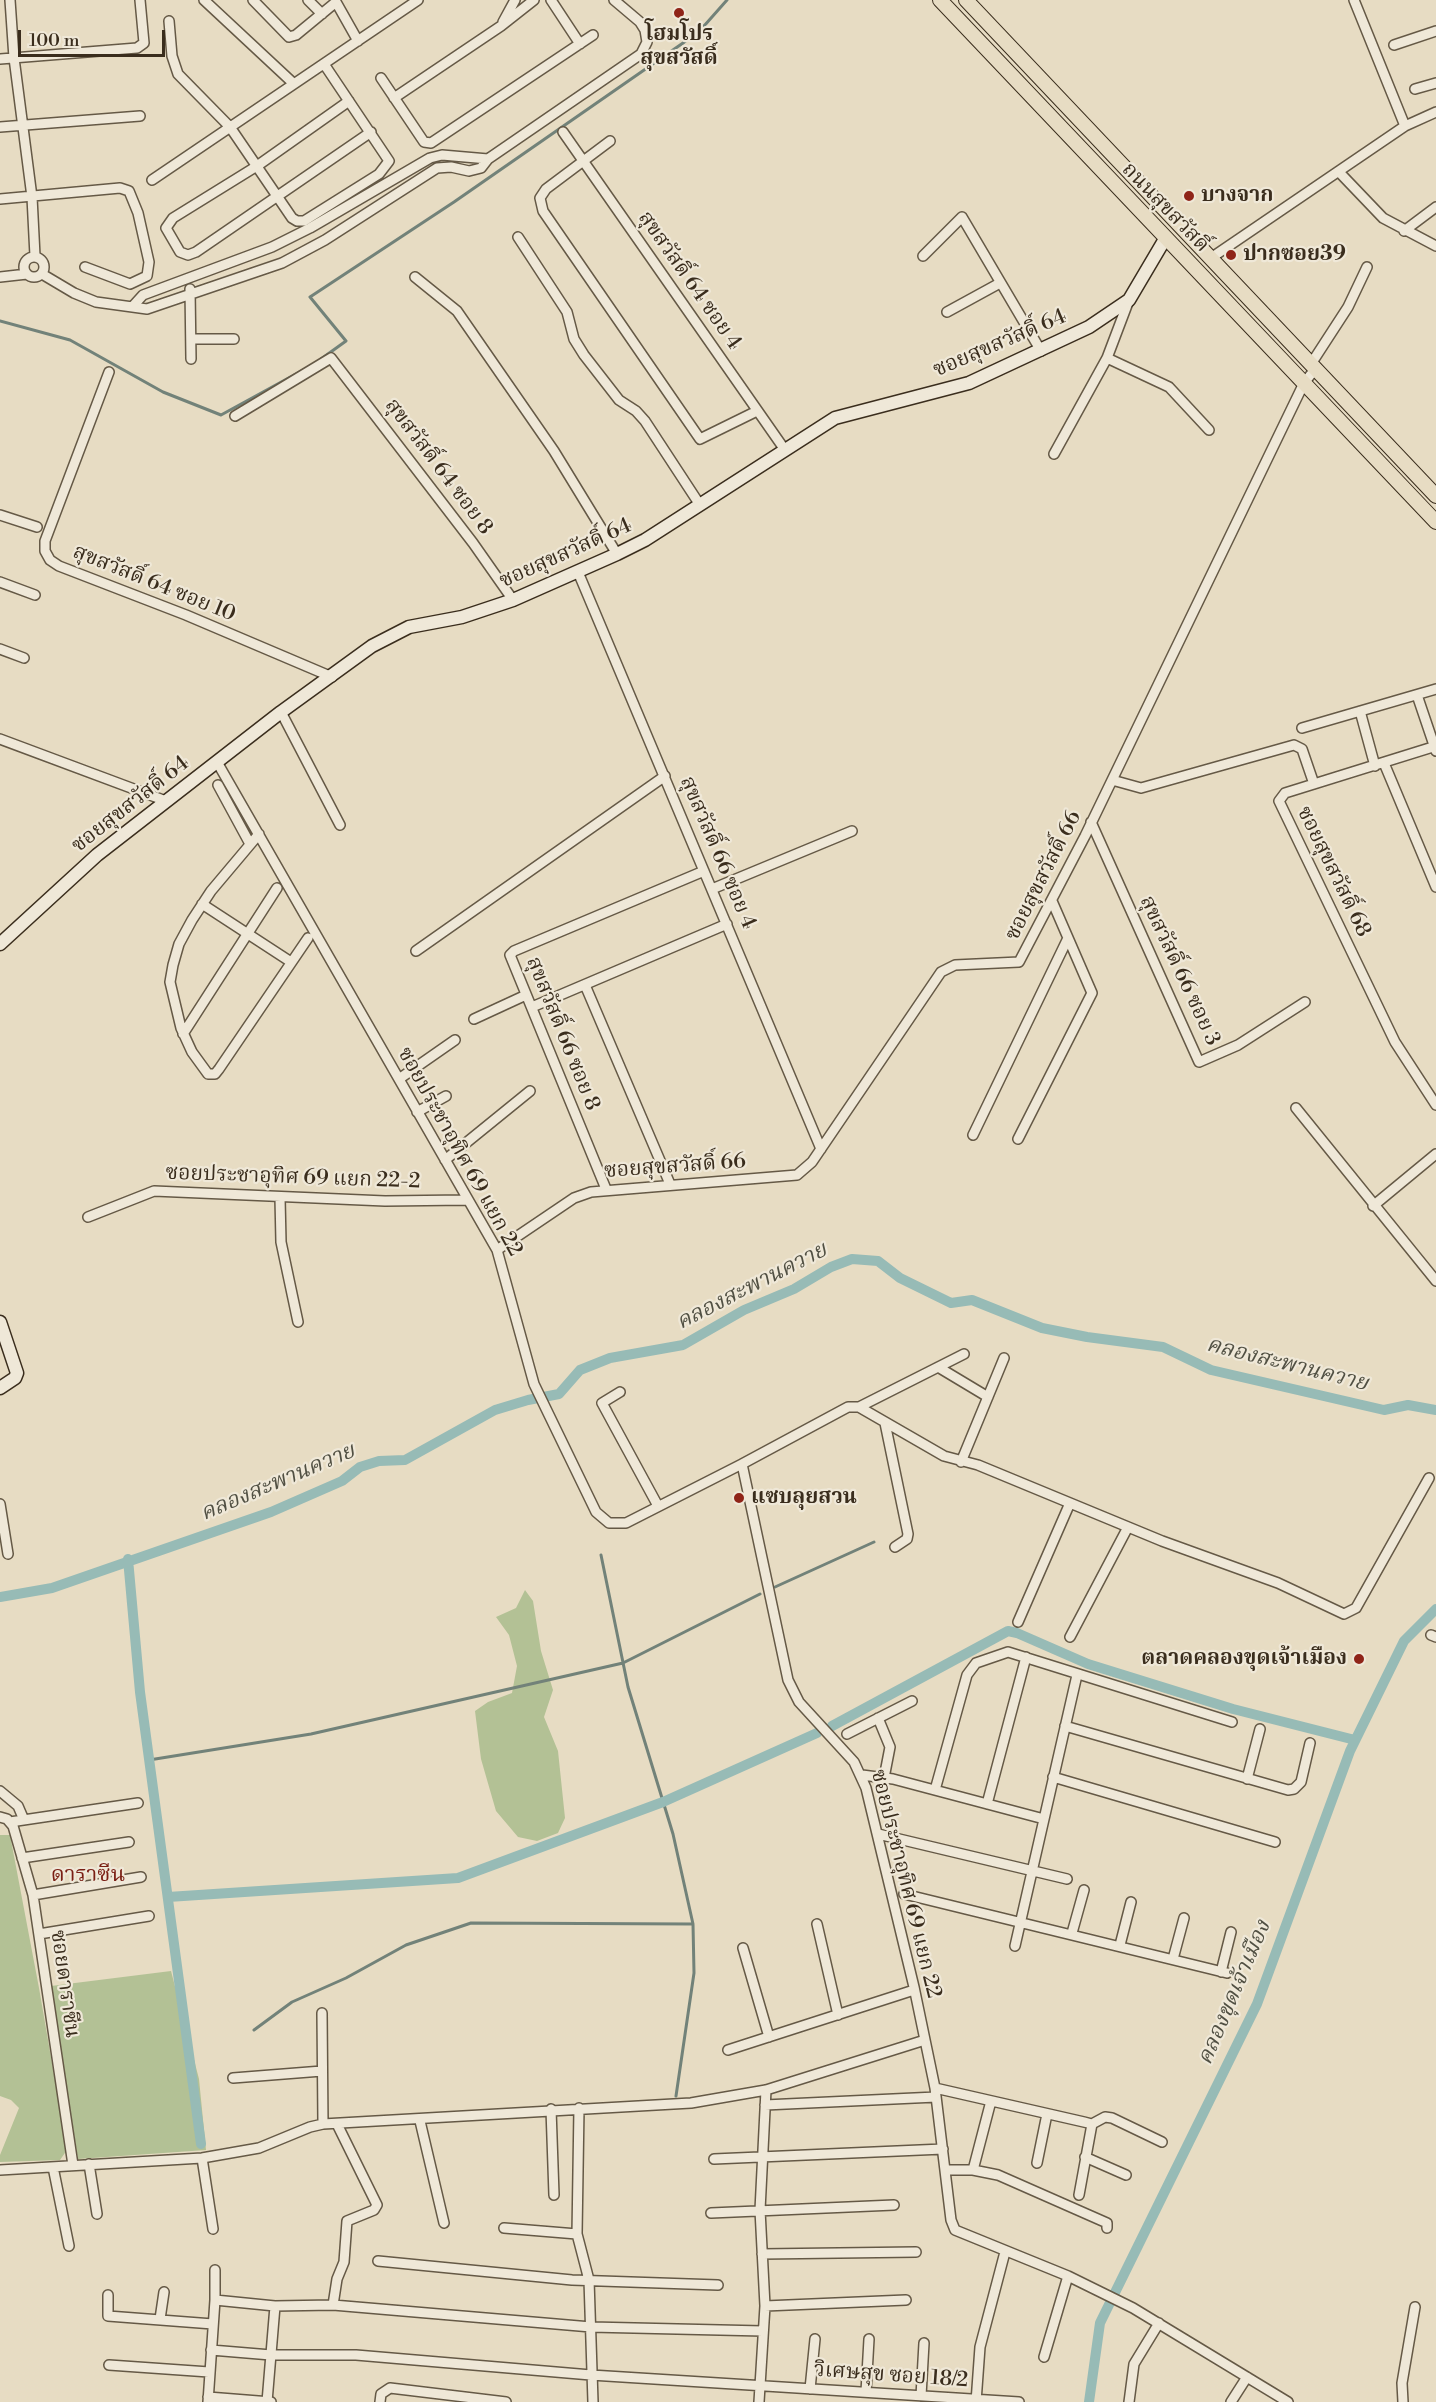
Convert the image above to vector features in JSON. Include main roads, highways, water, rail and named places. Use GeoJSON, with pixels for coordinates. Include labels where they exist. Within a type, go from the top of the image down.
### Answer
{"type":"FeatureCollection","features":[{"type":"Feature","properties":{"kind":"main road","name":"ถนนสุขสวัสดิ์"},"geometry":{"type":"LineString","coordinates":[[940,0],[1436,522]]}},
{"type":"Feature","properties":{"kind":"main road","name":"ถนนสุขสวัสดิ์"},"geometry":{"type":"LineString","coordinates":[[966,0],[1436,496]]}},
{"type":"Feature","properties":{"kind":"waterway"},"geometry":{"type":"LineString","coordinates":[[321,359],[346,341],[310,297],[454,202],[683,43],[704,26],[727,0]]}},
{"type":"Feature","properties":{"kind":"waterway"},"geometry":{"type":"LineString","coordinates":[[0,321],[70,340],[163,392],[221,415],[305,369]]}},
{"type":"Feature","properties":{"kind":"waterway","name":"คลองสะพานควาย"},"geometry":{"type":"LineString","coordinates":[[0,1597],[52,1588],[271,1512],[342,1481],[360,1467],[379,1461],[405,1460],[495,1410],[559,1394],[580,1370],[610,1358],[683,1345],[744,1310],[794,1289],[831,1267],[852,1259],[878,1261],[900,1278],[951,1303],[972,1300],[1042,1328],[1087,1337],[1163,1347],[1211,1370],[1384,1410],[1408,1405],[1436,1410]]}},
{"type":"Feature","properties":{"kind":"waterway"},"geometry":{"type":"LineString","coordinates":[[775,1587],[874,1542]]}},
{"type":"Feature","properties":{"kind":"waterway"},"geometry":{"type":"LineString","coordinates":[[601,1555],[628,1687],[673,1834],[693,1924],[694,1973],[676,2096]]}},
{"type":"Feature","properties":{"kind":"waterway"},"geometry":{"type":"LineString","coordinates":[[128,1559],[140,1692],[201,2144]]}},
{"type":"Feature","properties":{"kind":"waterway"},"geometry":{"type":"LineString","coordinates":[[149,1760],[311,1734],[623,1663],[760,1594]]}},
{"type":"Feature","properties":{"kind":"waterway","name":"คลองขุดเจ้าเมือง"},"geometry":{"type":"LineString","coordinates":[[1089,2402],[1100,2323],[1257,2004],[1350,1751],[1404,1641],[1436,1609]]}},
{"type":"Feature","properties":{"kind":"waterway"},"geometry":{"type":"LineString","coordinates":[[832,1726],[1008,1631],[1088,1664],[1233,1709],[1355,1740]]}},
{"type":"Feature","properties":{"kind":"waterway"},"geometry":{"type":"LineString","coordinates":[[168,1897],[458,1878],[663,1802],[817,1733]]}},
{"type":"Feature","properties":{"kind":"waterway"},"geometry":{"type":"LineString","coordinates":[[254,2030],[292,2002],[346,1978],[406,1945],[471,1923],[693,1924]]}},
{"type":"Feature","properties":{"kind":"place","name":"โฮมโปร สุขสวัสดิ์"},"geometry":{"type":"Point","coordinates":[679,13]}},
{"type":"Feature","properties":{"kind":"place","name":"บางจาก"},"geometry":{"type":"Point","coordinates":[1189,196]}},
{"type":"Feature","properties":{"kind":"place","name":"ปากซอย39"},"geometry":{"type":"Point","coordinates":[1231,255]}},
{"type":"Feature","properties":{"kind":"place","name":"แซบลุยสวน"},"geometry":{"type":"Point","coordinates":[739,1498]}},
{"type":"Feature","properties":{"kind":"place","name":"ตลาดคลองขุดเจ้าเมือง"},"geometry":{"type":"Point","coordinates":[1359,1659]}},
{"type":"Feature","properties":{"kind":"district","name":"ดาราซีน"},"geometry":{"type":"Point","coordinates":[88,1876]}}]}
